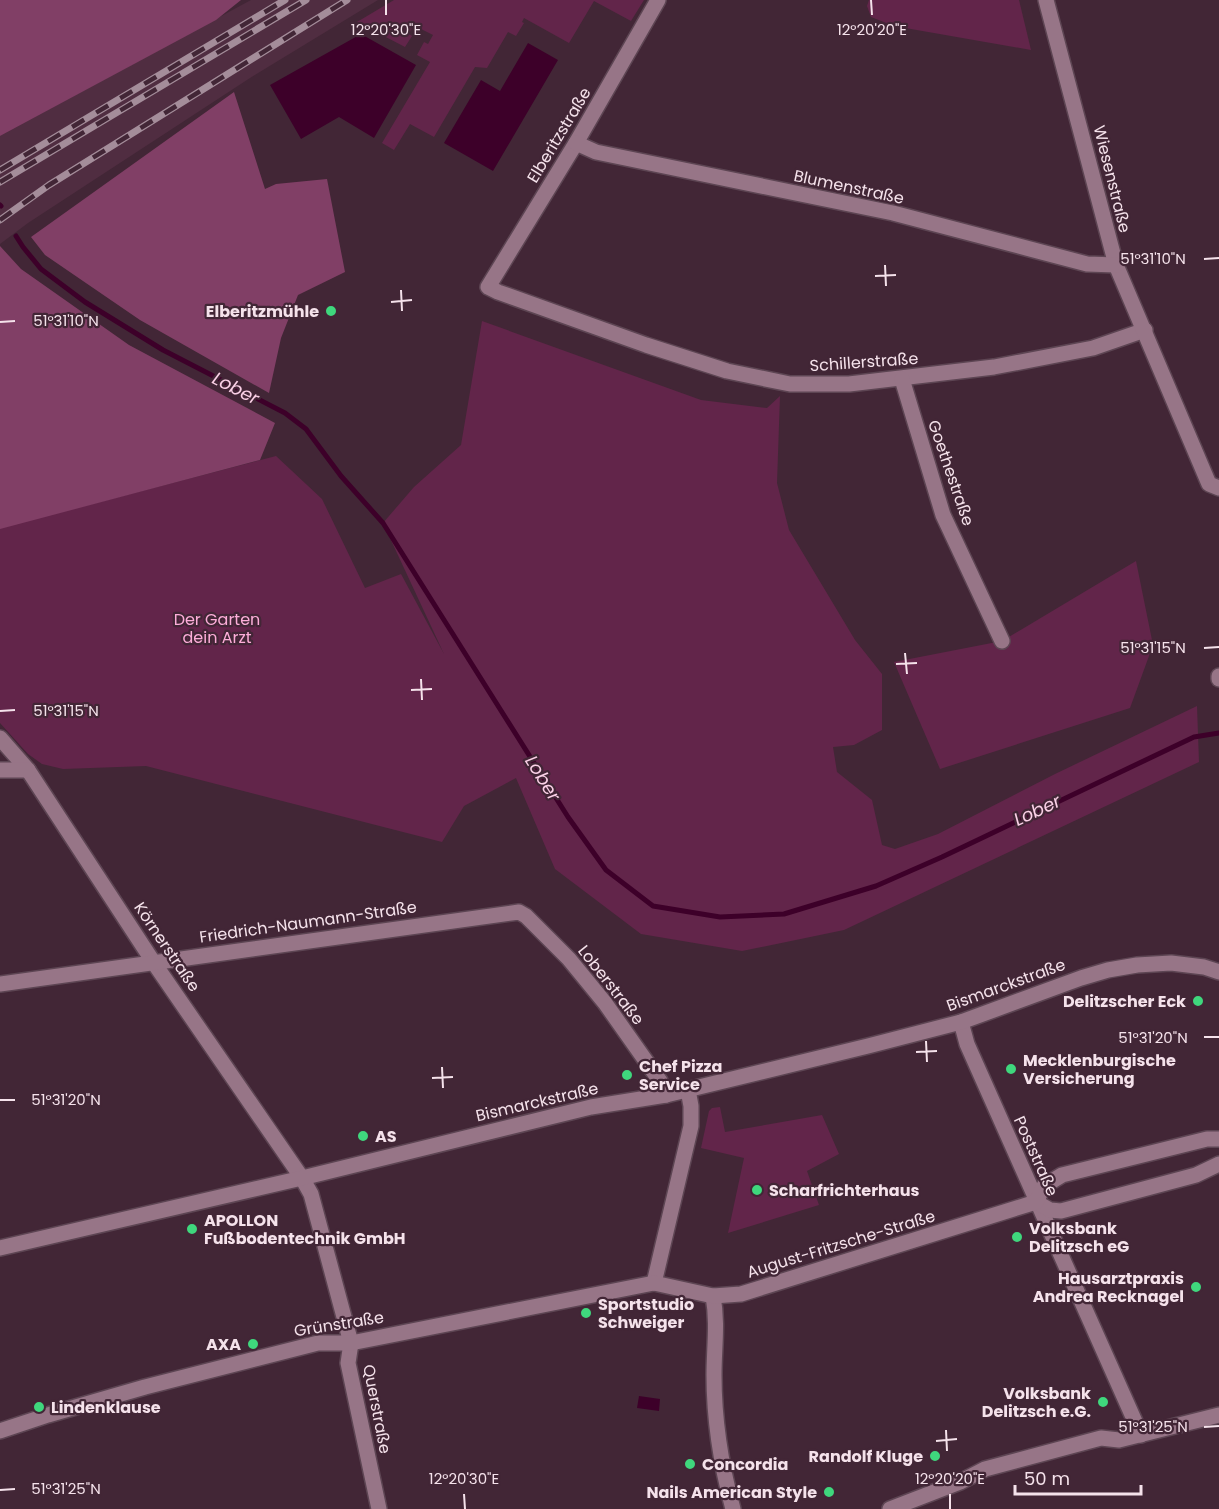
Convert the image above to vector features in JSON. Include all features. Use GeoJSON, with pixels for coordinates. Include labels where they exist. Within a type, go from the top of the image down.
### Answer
{"type":"FeatureCollection","features":[{"type":"Feature","properties":{"kind":"street","name":"Elberitzstraße"},"geometry":{"type":"LineString","coordinates":[[488,287],[576,143],[658,0]]}},
{"type":"Feature","properties":{"kind":"street","name":"Wiesenstraße"},"geometry":{"type":"LineString","coordinates":[[1046,0],[1116,264],[1209,484],[1219,488]]}},
{"type":"Feature","properties":{"kind":"street","name":"Blumenstraße"},"geometry":{"type":"LineString","coordinates":[[576,143],[596,153],[892,213],[1087,264],[1116,264]]}},
{"type":"Feature","properties":{"kind":"street","name":"Schillerstraße"},"geometry":{"type":"LineString","coordinates":[[488,287],[646,345],[727,371],[790,384],[849,384],[994,367],[1093,348],[1145,330]]}},
{"type":"Feature","properties":{"kind":"street","name":"Goethestraße"},"geometry":{"type":"LineString","coordinates":[[902,379],[943,515],[1002,641]]}},
{"type":"Feature","properties":{"kind":"street","name":"Körnerstraße"},"geometry":{"type":"LineString","coordinates":[[0,738],[28,770],[154,963],[302,1178]]}},
{"type":"Feature","properties":{"kind":"street"},"geometry":{"type":"LineString","coordinates":[[0,770],[28,770]]}},
{"type":"Feature","properties":{"kind":"street","name":"Friedrich-Naumann-Straße"},"geometry":{"type":"LineString","coordinates":[[0,984],[514,911]]}},
{"type":"Feature","properties":{"kind":"street","name":"Loberstraße"},"geometry":{"type":"LineString","coordinates":[[514,911],[526,916],[568,959],[605,1003],[660,1081],[666,1095]]}},
{"type":"Feature","properties":{"kind":"street","name":"Bismarckstraße"},"geometry":{"type":"LineString","coordinates":[[0,1248],[302,1178],[591,1107],[688,1090],[961,1022],[1081,978],[1137,964],[1181,963],[1219,972]]}},
{"type":"Feature","properties":{"kind":"street","name":"Poststraße"},"geometry":{"type":"LineString","coordinates":[[961,1022],[967,1044],[1141,1435]]}},
{"type":"Feature","properties":{"kind":"street"},"geometry":{"type":"LineString","coordinates":[[654,1283],[691,1126],[688,1090]]}},
{"type":"Feature","properties":{"kind":"street"},"geometry":{"type":"LineString","coordinates":[[1219,1139],[1207,1139],[1062,1175],[1044,1186],[1036,1202],[1050,1210],[1061,1211],[1196,1175],[1219,1164]]}},
{"type":"Feature","properties":{"kind":"street","name":"Querstraße"},"geometry":{"type":"LineString","coordinates":[[302,1178],[311,1194],[351,1343],[348,1364],[379,1509]]}},
{"type":"Feature","properties":{"kind":"street","name":"August-Fritzsche-Straße"},"geometry":{"type":"LineString","coordinates":[[654,1283],[712,1296],[727,1297],[1036,1202]]}},
{"type":"Feature","properties":{"kind":"street","name":"Grünstraße"},"geometry":{"type":"LineString","coordinates":[[0,1431],[135,1390],[307,1345],[351,1343],[654,1283]]}},
{"type":"Feature","properties":{"kind":"street"},"geometry":{"type":"LineString","coordinates":[[712,1296],[716,1321],[714,1375],[717,1432],[733,1509]]}},
{"type":"Feature","properties":{"kind":"street"},"geometry":{"type":"LineString","coordinates":[[890,1509],[960,1482],[986,1469],[1101,1438],[1119,1440],[1219,1415]]}},
{"type":"Feature","properties":{"kind":"shaded area"},"geometry":{"type":"Polygon","coordinates":[[[0,0],[241,0],[216,20],[0,136],[0,0]]]}},
{"type":"Feature","properties":{"kind":"shaded area"},"geometry":{"type":"Polygon","coordinates":[[[251,0],[378,0],[250,78],[28,223],[0,244],[0,136],[251,0]]]}},
{"type":"Feature","properties":{"kind":"shaded area"},"geometry":{"type":"Polygon","coordinates":[[[361,34],[416,65],[374,138],[339,117],[301,139],[270,85],[361,34]]]}},
{"type":"Feature","properties":{"kind":"shaded area"},"geometry":{"type":"Polygon","coordinates":[[[528,43],[558,60],[493,171],[444,143],[481,80],[500,91],[528,43]]]}},
{"type":"Feature","properties":{"kind":"shaded area"},"geometry":{"type":"Polygon","coordinates":[[[234,92],[265,189],[276,184],[327,179],[345,272],[298,295],[281,338],[269,393],[140,320],[45,255],[31,237],[234,92]]]}},
{"type":"Feature","properties":{"kind":"shaded area"},"geometry":{"type":"Polygon","coordinates":[[[0,246],[21,269],[129,345],[275,423],[260,460],[0,529],[0,246]]]}},
{"type":"Feature","properties":{"kind":"shaded area"},"geometry":{"type":"Polygon","coordinates":[[[639,1396],[660,1399],[659,1411],[637,1408],[639,1396]]]}},
{"type":"Feature","properties":{"kind":"green space"},"geometry":{"type":"Polygon","coordinates":[[[394,0],[644,0],[631,21],[594,1],[569,43],[524,18],[522,22],[524,23],[516,36],[508,32],[487,68],[475,67],[434,137],[410,124],[394,150],[382,143],[430,62],[417,55],[424,42],[428,44],[433,35],[413,25],[409,34],[412,36],[405,47],[357,22],[394,0]]]}},
{"type":"Feature","properties":{"kind":"green space"},"geometry":{"type":"Polygon","coordinates":[[[869,0],[1019,0],[1031,50],[894,26],[871,17],[867,6],[869,0]]]}},
{"type":"Feature","properties":{"kind":"green space","name":"Der Garten dein Arzt"},"geometry":{"type":"Polygon","coordinates":[[[482,321],[701,400],[767,408],[780,396],[777,483],[789,530],[855,640],[882,674],[882,730],[854,745],[833,747],[837,772],[872,800],[882,845],[895,849],[938,834],[1055,774],[1197,706],[1199,762],[844,930],[742,951],[641,934],[555,869],[516,778],[464,806],[442,842],[146,766],[63,769],[42,764],[28,754],[0,723],[0,528],[276,456],[322,499],[365,588],[401,574],[444,654],[383,523],[414,487],[461,445],[482,321]]]}},
{"type":"Feature","properties":{"kind":"green space"},"geometry":{"type":"Polygon","coordinates":[[[1136,561],[1153,645],[1130,708],[940,769],[894,662],[1002,641],[1136,561]]]}},
{"type":"Feature","properties":{"kind":"green space"},"geometry":{"type":"Polygon","coordinates":[[[720,1107],[725,1132],[822,1115],[839,1154],[807,1171],[819,1205],[728,1233],[744,1158],[701,1148],[709,1111],[720,1107]]]}},
{"type":"Feature","properties":{"kind":"waterway","name":"Lober"},"geometry":{"type":"LineString","coordinates":[[16,236],[41,269],[85,302],[163,350],[285,413],[306,429],[341,476],[383,523],[568,817],[606,870],[653,906],[720,917],[784,914],[876,886],[1194,737],[1219,733]]}},
{"type":"Feature","properties":{"kind":"railway"},"geometry":{"type":"LineString","coordinates":[[0,170],[285,0]]}},
{"type":"Feature","properties":{"kind":"railway"},"geometry":{"type":"LineString","coordinates":[[0,182],[306,0]]}},
{"type":"Feature","properties":{"kind":"railway"},"geometry":{"type":"LineString","coordinates":[[0,220],[49,185],[347,0]]}},
{"type":"Feature","properties":{"kind":"place","name":"Elberitzmühle"},"geometry":{"type":"Point","coordinates":[331,311]}},
{"type":"Feature","properties":{"kind":"place","name":"Delitzscher Eck"},"geometry":{"type":"Point","coordinates":[1198,1001]}},
{"type":"Feature","properties":{"kind":"place","name":"Mecklenburgische Versicherung"},"geometry":{"type":"Point","coordinates":[1011,1069]}},
{"type":"Feature","properties":{"kind":"place","name":"Chef Pizza Service"},"geometry":{"type":"Point","coordinates":[627,1075]}},
{"type":"Feature","properties":{"kind":"place","name":"AS"},"geometry":{"type":"Point","coordinates":[363,1136]}},
{"type":"Feature","properties":{"kind":"place","name":"Scharfrichterhaus"},"geometry":{"type":"Point","coordinates":[757,1190]}},
{"type":"Feature","properties":{"kind":"place","name":"APOLLON Fußbodentechnik GmbH"},"geometry":{"type":"Point","coordinates":[192,1229]}},
{"type":"Feature","properties":{"kind":"place","name":"Volksbank Delitzsch eG"},"geometry":{"type":"Point","coordinates":[1017,1237]}},
{"type":"Feature","properties":{"kind":"place","name":"Hausarztpraxis Andrea Recknagel"},"geometry":{"type":"Point","coordinates":[1196,1287]}},
{"type":"Feature","properties":{"kind":"place","name":"Sportstudio Schweiger"},"geometry":{"type":"Point","coordinates":[586,1313]}},
{"type":"Feature","properties":{"kind":"place","name":"AXA"},"geometry":{"type":"Point","coordinates":[253,1344]}},
{"type":"Feature","properties":{"kind":"place","name":"Volksbank Delitzsch e.G."},"geometry":{"type":"Point","coordinates":[1103,1402]}},
{"type":"Feature","properties":{"kind":"place","name":"Lindenklause"},"geometry":{"type":"Point","coordinates":[39,1407]}},
{"type":"Feature","properties":{"kind":"place","name":"Randolf Kluge"},"geometry":{"type":"Point","coordinates":[935,1456]}},
{"type":"Feature","properties":{"kind":"place","name":"Concordia"},"geometry":{"type":"Point","coordinates":[690,1464]}},
{"type":"Feature","properties":{"kind":"place","name":"Nails American Style"},"geometry":{"type":"Point","coordinates":[829,1492]}}]}
